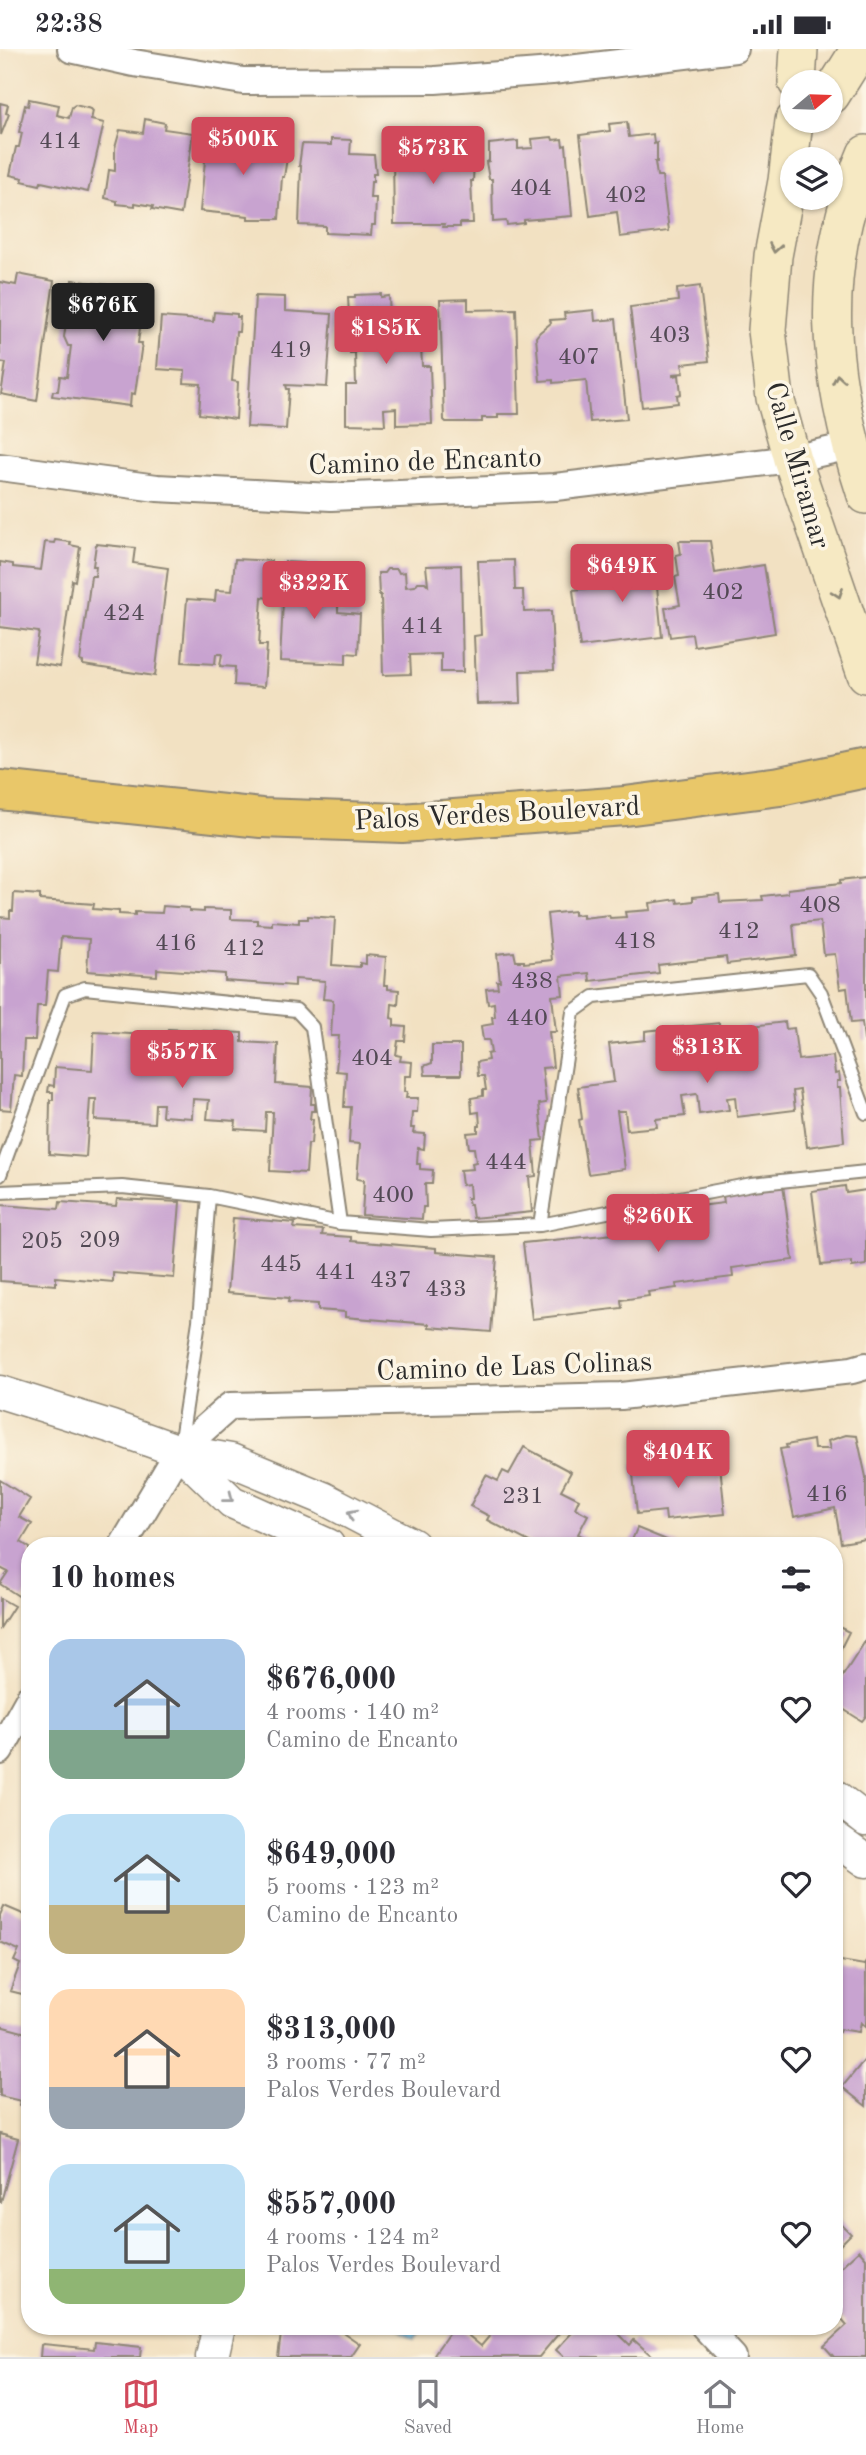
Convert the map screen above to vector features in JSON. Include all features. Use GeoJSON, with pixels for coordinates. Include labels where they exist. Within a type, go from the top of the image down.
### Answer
{"type":"FeatureCollection","features":[{"type":"Feature","properties":{"kind":"main road"},"geometry":{"type":"LineString","coordinates":[[798,70],[799,49]]}},
{"type":"Feature","properties":{"kind":"main road"},"geometry":{"type":"LineString","coordinates":[[844,76],[859,53]]}},
{"type":"Feature","properties":{"kind":"main road","name":"Calle Miramar"},"geometry":{"type":"LineString","coordinates":[[866,154],[850,191],[839,235],[831,295],[835,365],[850,446],[866,495]]}},
{"type":"Feature","properties":{"kind":"main road","name":"Calle Miramar"},"geometry":{"type":"LineString","coordinates":[[783,210],[773,256],[768,330],[775,398],[792,459],[866,674]]}},
{"type":"Feature","properties":{"kind":"main road","name":"Palos Verdes Boulevard"},"geometry":{"type":"LineString","coordinates":[[0,790],[261,818],[402,823],[625,806],[780,786],[866,768]]}},
{"type":"Feature","properties":{"kind":"street"},"geometry":{"type":"LineString","coordinates":[[71,49],[134,63],[243,81],[435,80],[552,71],[735,49]]}},
{"type":"Feature","properties":{"kind":"street","name":"Camino de Encanto"},"geometry":{"type":"LineString","coordinates":[[0,467],[158,488],[331,497],[555,487],[792,459],[850,446]]}},
{"type":"Feature","properties":{"kind":"street","name":"Camino de Las Colinas"},"geometry":{"type":"LineString","coordinates":[[127,1537],[179,1451],[230,1406],[621,1396],[852,1370],[866,1366]]}},
{"type":"Feature","properties":{"kind":"street"},"geometry":{"type":"LineString","coordinates":[[0,1392],[179,1451],[231,1460],[323,1498],[398,1537]]}},
{"type":"Feature","properties":{"kind":"street"},"geometry":{"type":"LineString","coordinates":[[179,1451],[232,1502],[310,1537]]}},
{"type":"Feature","properties":{"kind":"street"},"geometry":{"type":"LineString","coordinates":[[0,1751],[21,1713]]}},
{"type":"Feature","properties":{"kind":"street"},"geometry":{"type":"LineString","coordinates":[[843,1802],[866,1819]]}},
{"type":"Feature","properties":{"kind":"street"},"geometry":{"type":"LineString","coordinates":[[843,1835],[866,1828]]}},
{"type":"Feature","properties":{"kind":"street"},"geometry":{"type":"LineString","coordinates":[[843,1843],[866,1861]]}},
{"type":"Feature","properties":{"kind":"street"},"geometry":{"type":"LineString","coordinates":[[212,2357],[217,2335]]}},
{"type":"Feature","properties":{"kind":"street"},"geometry":{"type":"LineString","coordinates":[[712,2335],[733,2357]]}},
{"type":"Feature","properties":{"kind":"lane"},"geometry":{"type":"LineString","coordinates":[[540,1224],[573,1012],[594,997],[808,974],[821,993],[866,1113]]}},
{"type":"Feature","properties":{"kind":"lane"},"geometry":{"type":"LineString","coordinates":[[0,1175],[65,995],[85,988],[296,1010],[312,1027],[340,1223]]}},
{"type":"Feature","properties":{"kind":"lane"},"geometry":{"type":"LineString","coordinates":[[0,1192],[122,1187],[209,1196],[340,1223],[431,1230],[540,1224],[752,1184],[866,1172]]}},
{"type":"Feature","properties":{"kind":"lane"},"geometry":{"type":"LineString","coordinates":[[179,1451],[199,1321],[209,1196]]}},
{"type":"Feature","properties":{"kind":"building"},"geometry":{"type":"Polygon","coordinates":[[[29,99],[59,105],[57,115],[69,118],[75,105],[91,109],[91,120],[104,123],[88,192],[41,182],[40,185],[10,175],[22,133],[19,132],[25,105],[28,106],[29,99]]]}},
{"type":"Feature","properties":{"kind":"building"},"geometry":{"type":"Polygon","coordinates":[[[0,103],[8,105],[6,113],[9,114],[1,135],[0,103]]]}},
{"type":"Feature","properties":{"kind":"building"},"geometry":{"type":"Polygon","coordinates":[[[145,119],[165,123],[164,129],[193,133],[181,214],[135,203],[135,206],[117,204],[117,201],[105,198],[109,170],[115,171],[115,148],[120,130],[143,133],[145,119]]]}},
{"type":"Feature","properties":{"kind":"building"},"geometry":{"type":"Polygon","coordinates":[[[627,122],[629,137],[653,134],[654,144],[657,143],[655,162],[657,176],[662,176],[669,231],[620,237],[617,212],[590,216],[580,135],[610,131],[609,124],[627,122]]]}},
{"type":"Feature","properties":{"kind":"building"},"geometry":{"type":"Polygon","coordinates":[[[221,132],[242,135],[241,144],[256,146],[257,139],[285,141],[287,158],[282,177],[279,219],[248,219],[248,216],[200,211],[207,141],[210,141],[210,134],[221,135],[221,132]]]}},
{"type":"Feature","properties":{"kind":"building"},"geometry":{"type":"Polygon","coordinates":[[[552,137],[553,140],[562,139],[563,146],[566,145],[572,216],[524,220],[524,223],[507,225],[506,221],[493,222],[492,179],[489,179],[486,162],[489,161],[489,144],[518,141],[518,149],[533,148],[532,139],[552,137]]]}},
{"type":"Feature","properties":{"kind":"building"},"geometry":{"type":"Polygon","coordinates":[[[331,139],[351,140],[350,154],[374,155],[376,174],[373,174],[371,182],[370,198],[376,198],[375,225],[372,225],[371,235],[325,233],[325,226],[299,225],[299,166],[302,144],[331,145],[331,139]]]}},
{"type":"Feature","properties":{"kind":"building"},"geometry":{"type":"Polygon","coordinates":[[[425,142],[426,155],[440,155],[440,146],[470,145],[474,162],[471,181],[473,223],[460,223],[460,227],[443,227],[444,224],[394,224],[393,154],[406,154],[407,143],[425,142]]]}},
{"type":"Feature","properties":{"kind":"building"},"geometry":{"type":"Polygon","coordinates":[[[18,274],[54,281],[37,401],[1,394],[6,363],[0,362],[0,282],[16,285],[18,274]]]}},
{"type":"Feature","properties":{"kind":"building"},"geometry":{"type":"Polygon","coordinates":[[[72,280],[145,290],[138,343],[142,343],[135,394],[131,393],[130,406],[52,396],[53,391],[58,391],[60,376],[67,377],[71,346],[68,346],[64,337],[72,280]]]}},
{"type":"Feature","properties":{"kind":"building"},"geometry":{"type":"Polygon","coordinates":[[[700,286],[709,361],[682,364],[684,373],[673,374],[679,375],[681,394],[677,395],[678,403],[642,407],[630,307],[678,301],[677,289],[700,286]]]}},
{"type":"Feature","properties":{"kind":"building"},"geometry":{"type":"Polygon","coordinates":[[[381,294],[381,297],[389,296],[390,321],[418,320],[420,323],[422,366],[430,366],[432,424],[396,425],[396,408],[384,409],[385,425],[346,424],[346,385],[356,385],[355,353],[348,350],[348,297],[381,294]]]}},
{"type":"Feature","properties":{"kind":"building"},"geometry":{"type":"Polygon","coordinates":[[[255,296],[285,297],[285,311],[332,314],[327,387],[286,385],[289,389],[286,429],[247,427],[255,296]]]}},
{"type":"Feature","properties":{"kind":"building"},"geometry":{"type":"Polygon","coordinates":[[[468,299],[468,310],[516,309],[519,414],[498,414],[498,418],[482,418],[482,422],[444,420],[440,300],[468,299]]]}},
{"type":"Feature","properties":{"kind":"building"},"geometry":{"type":"Polygon","coordinates":[[[594,310],[595,321],[616,319],[627,419],[590,422],[586,380],[553,383],[553,380],[540,381],[536,337],[551,323],[550,320],[565,319],[564,313],[594,310]]]}},
{"type":"Feature","properties":{"kind":"building"},"geometry":{"type":"Polygon","coordinates":[[[214,312],[237,314],[237,317],[240,317],[239,332],[236,332],[232,381],[238,382],[236,419],[199,414],[201,384],[184,383],[185,371],[157,369],[161,317],[213,321],[214,312]]]}},
{"type":"Feature","properties":{"kind":"building"},"geometry":{"type":"Polygon","coordinates":[[[55,540],[71,542],[70,545],[80,547],[75,581],[72,580],[60,667],[34,663],[39,632],[0,627],[0,562],[13,564],[13,567],[41,570],[45,542],[54,543],[55,540]]]}},
{"type":"Feature","properties":{"kind":"building"},"geometry":{"type":"Polygon","coordinates":[[[679,541],[710,541],[715,573],[764,565],[775,633],[694,646],[692,634],[670,637],[665,608],[680,605],[675,577],[679,576],[676,555],[681,554],[679,541]]]}},
{"type":"Feature","properties":{"kind":"building"},"geometry":{"type":"Polygon","coordinates":[[[96,544],[135,548],[133,563],[168,568],[155,676],[83,665],[80,661],[91,576],[95,576],[96,566],[93,566],[96,544]]]}},
{"type":"Feature","properties":{"kind":"building"},"geometry":{"type":"Polygon","coordinates":[[[653,547],[662,637],[580,647],[573,590],[612,585],[611,582],[621,581],[617,551],[653,547]]]}},
{"type":"Feature","properties":{"kind":"building"},"geometry":{"type":"Polygon","coordinates":[[[235,559],[271,561],[268,598],[262,597],[259,645],[267,645],[264,687],[234,685],[235,667],[220,666],[222,654],[216,654],[215,664],[182,662],[187,599],[215,601],[216,590],[232,591],[235,559]]]}},
{"type":"Feature","properties":{"kind":"building"},"geometry":{"type":"Polygon","coordinates":[[[514,560],[515,590],[523,590],[524,612],[551,611],[554,670],[520,671],[521,703],[477,704],[474,636],[481,635],[478,561],[514,560]]]}},
{"type":"Feature","properties":{"kind":"building"},"geometry":{"type":"Polygon","coordinates":[[[285,562],[322,564],[319,602],[338,603],[338,612],[360,614],[358,654],[346,653],[346,664],[280,661],[285,562]]]}},
{"type":"Feature","properties":{"kind":"building"},"geometry":{"type":"Polygon","coordinates":[[[461,565],[463,672],[441,672],[441,654],[410,655],[411,674],[383,675],[378,573],[397,569],[399,573],[405,572],[406,587],[415,586],[418,582],[428,585],[426,566],[461,565]]]}},
{"type":"Feature","properties":{"kind":"building"},"geometry":{"type":"Polygon","coordinates":[[[866,877],[866,1040],[862,1022],[851,1023],[847,988],[840,989],[835,954],[824,955],[820,921],[793,924],[796,956],[727,964],[726,957],[658,965],[659,973],[590,981],[589,973],[561,976],[563,995],[552,996],[556,1032],[549,1032],[553,1067],[542,1068],[546,1103],[539,1104],[543,1140],[533,1141],[536,1176],[529,1177],[532,1212],[473,1218],[467,1198],[470,1198],[469,1184],[462,1185],[460,1170],[473,1169],[472,1163],[476,1162],[474,1148],[469,1148],[467,1133],[478,1132],[480,1126],[479,1112],[472,1113],[471,1098],[483,1096],[483,1090],[486,1090],[484,1076],[478,1076],[477,1062],[488,1060],[487,1054],[491,1053],[489,1040],[483,1040],[481,1026],[493,1024],[492,1017],[495,1017],[494,1003],[488,1004],[486,989],[498,988],[497,981],[500,981],[497,954],[514,952],[516,961],[524,963],[552,960],[547,914],[574,911],[574,915],[583,914],[583,918],[609,915],[610,918],[626,917],[625,912],[651,910],[650,903],[677,899],[678,903],[693,901],[693,897],[719,894],[720,902],[763,900],[762,896],[788,893],[788,889],[841,883],[841,880],[866,877]]]}},
{"type":"Feature","properties":{"kind":"building"},"geometry":{"type":"Polygon","coordinates":[[[14,893],[40,895],[40,900],[94,904],[93,909],[119,911],[119,914],[162,913],[163,906],[204,912],[204,909],[231,910],[231,919],[257,920],[257,924],[272,925],[272,921],[299,923],[299,919],[308,919],[308,916],[335,918],[332,965],[360,967],[360,963],[366,964],[366,955],[386,957],[384,985],[388,985],[388,989],[399,990],[398,1005],[392,1004],[391,1018],[394,1019],[394,1026],[406,1027],[405,1041],[398,1041],[396,1055],[401,1056],[400,1061],[412,1062],[411,1076],[405,1076],[404,1092],[407,1092],[406,1098],[418,1098],[417,1112],[412,1112],[411,1128],[414,1128],[413,1133],[425,1134],[424,1149],[418,1148],[417,1164],[420,1164],[420,1169],[433,1170],[432,1184],[425,1184],[426,1207],[423,1207],[422,1219],[362,1215],[364,1180],[357,1179],[360,1144],[349,1143],[351,1107],[344,1107],[346,1072],[336,1071],[339,1036],[331,1036],[333,1000],[323,999],[325,981],[295,979],[295,986],[225,981],[225,974],[157,969],[157,976],[87,971],[89,939],[61,937],[58,972],[48,971],[45,1006],[37,1006],[35,1040],[24,1040],[22,1076],[14,1075],[11,1110],[0,1109],[0,917],[10,918],[14,893]]]}},
{"type":"Feature","properties":{"kind":"building"},"geometry":{"type":"Polygon","coordinates":[[[785,1022],[786,1029],[794,1028],[798,1060],[833,1056],[835,1074],[839,1073],[837,1088],[840,1088],[844,1142],[807,1147],[800,1090],[793,1091],[795,1110],[737,1117],[735,1097],[727,1098],[729,1110],[699,1114],[697,1094],[682,1096],[685,1116],[656,1119],[657,1127],[627,1130],[625,1111],[617,1111],[625,1169],[588,1174],[579,1120],[582,1119],[578,1087],[614,1082],[609,1044],[645,1040],[645,1031],[719,1023],[719,1030],[785,1022]]]}},
{"type":"Feature","properties":{"kind":"building"},"geometry":{"type":"Polygon","coordinates":[[[168,1029],[242,1033],[242,1042],[278,1044],[276,1084],[312,1087],[311,1104],[315,1104],[315,1111],[311,1111],[311,1144],[308,1144],[306,1173],[270,1171],[273,1112],[266,1112],[265,1131],[235,1129],[236,1121],[207,1119],[209,1100],[193,1099],[192,1118],[162,1116],[163,1104],[155,1104],[154,1123],[95,1120],[96,1099],[90,1099],[86,1157],[49,1154],[50,1100],[53,1100],[53,1092],[48,1092],[49,1085],[54,1086],[55,1067],[92,1070],[94,1032],[167,1036],[168,1029]]]}},
{"type":"Feature","properties":{"kind":"building"},"geometry":{"type":"Polygon","coordinates":[[[432,1045],[461,1045],[461,1075],[425,1075],[424,1066],[432,1063],[432,1045]]]}},
{"type":"Feature","properties":{"kind":"building"},"geometry":{"type":"Polygon","coordinates":[[[783,1185],[793,1260],[732,1268],[733,1277],[676,1284],[677,1288],[648,1292],[649,1296],[621,1300],[622,1308],[532,1319],[523,1243],[614,1234],[613,1227],[639,1224],[638,1218],[668,1214],[668,1210],[724,1203],[723,1195],[783,1185]]]}},
{"type":"Feature","properties":{"kind":"building"},"geometry":{"type":"Polygon","coordinates":[[[845,1186],[846,1193],[866,1190],[866,1265],[852,1267],[852,1262],[821,1265],[812,1191],[845,1186]]]}},
{"type":"Feature","properties":{"kind":"building"},"geometry":{"type":"Polygon","coordinates":[[[117,1199],[180,1202],[174,1278],[113,1273],[113,1282],[56,1277],[56,1285],[0,1281],[0,1205],[59,1209],[60,1202],[116,1206],[117,1199]]]}},
{"type":"Feature","properties":{"kind":"building"},"geometry":{"type":"Polygon","coordinates":[[[233,1218],[295,1223],[294,1228],[323,1230],[322,1235],[351,1237],[351,1241],[436,1248],[436,1252],[497,1257],[491,1332],[345,1317],[345,1312],[318,1310],[318,1304],[288,1302],[289,1298],[227,1293],[233,1218]]]}},
{"type":"Feature","properties":{"kind":"building"},"geometry":{"type":"Polygon","coordinates":[[[846,1435],[857,1436],[866,1477],[866,1539],[843,1543],[835,1508],[794,1517],[780,1449],[787,1448],[786,1445],[813,1440],[814,1449],[830,1449],[828,1441],[846,1435]]]}},
{"type":"Feature","properties":{"kind":"building"},"geometry":{"type":"Polygon","coordinates":[[[524,1447],[571,1472],[561,1490],[579,1499],[575,1508],[588,1515],[578,1534],[584,1537],[520,1537],[487,1520],[489,1516],[470,1506],[486,1475],[498,1481],[503,1471],[509,1474],[524,1447]]]}},
{"type":"Feature","properties":{"kind":"building"},"geometry":{"type":"Polygon","coordinates":[[[673,1460],[674,1474],[682,1473],[681,1469],[720,1465],[725,1514],[666,1520],[665,1511],[637,1514],[632,1464],[673,1460]]]}},
{"type":"Feature","properties":{"kind":"building"},"geometry":{"type":"Polygon","coordinates":[[[0,1480],[30,1499],[19,1517],[32,1524],[24,1537],[21,1537],[21,1598],[0,1584],[8,1572],[0,1568],[0,1480]]]}},
{"type":"Feature","properties":{"kind":"building"},"geometry":{"type":"Polygon","coordinates":[[[637,1528],[659,1537],[633,1537],[637,1528]]]}},
{"type":"Feature","properties":{"kind":"building"},"geometry":{"type":"Polygon","coordinates":[[[0,1598],[14,1606],[0,1628],[0,1598]]]}},
{"type":"Feature","properties":{"kind":"building"},"geometry":{"type":"Polygon","coordinates":[[[843,1629],[849,1632],[843,1644],[843,1629]]]}},
{"type":"Feature","properties":{"kind":"building"},"geometry":{"type":"Polygon","coordinates":[[[866,1640],[866,1716],[862,1721],[843,1709],[843,1676],[866,1640]]]}},
{"type":"Feature","properties":{"kind":"building"},"geometry":{"type":"Polygon","coordinates":[[[4,1906],[21,1913],[21,1994],[10,1991],[20,1964],[14,1961],[19,1950],[0,1942],[0,1915],[4,1906]]]}},
{"type":"Feature","properties":{"kind":"building"},"geometry":{"type":"Polygon","coordinates":[[[843,1961],[864,1965],[866,1962],[866,2027],[861,2022],[859,2032],[843,2029],[843,1961]]]}},
{"type":"Feature","properties":{"kind":"building"},"geometry":{"type":"Polygon","coordinates":[[[0,2026],[21,2032],[21,2101],[0,2096],[0,2026]]]}},
{"type":"Feature","properties":{"kind":"building"},"geometry":{"type":"Polygon","coordinates":[[[866,2058],[866,2106],[843,2086],[866,2058]]]}},
{"type":"Feature","properties":{"kind":"building"},"geometry":{"type":"Polygon","coordinates":[[[0,2134],[18,2139],[1,2202],[0,2202],[0,2134]]]}},
{"type":"Feature","properties":{"kind":"building"},"geometry":{"type":"Polygon","coordinates":[[[843,2226],[851,2234],[843,2242],[843,2226]]]}},
{"type":"Feature","properties":{"kind":"building"},"geometry":{"type":"Polygon","coordinates":[[[859,2250],[866,2258],[866,2357],[834,2357],[824,2346],[836,2335],[843,2335],[843,2329],[847,2325],[843,2320],[843,2265],[859,2250]]]}},
{"type":"Feature","properties":{"kind":"building"},"geometry":{"type":"Polygon","coordinates":[[[281,2335],[347,2335],[360,2344],[351,2357],[278,2357],[281,2335]]]}},
{"type":"Feature","properties":{"kind":"building"},"geometry":{"type":"Polygon","coordinates":[[[448,2335],[468,2335],[481,2346],[490,2335],[557,2335],[539,2357],[438,2357],[434,2354],[448,2335]]]}},
{"type":"Feature","properties":{"kind":"building"},"geometry":{"type":"Polygon","coordinates":[[[570,2335],[620,2335],[630,2345],[634,2340],[653,2357],[564,2357],[556,2350],[570,2335]]]}},
{"type":"Feature","properties":{"kind":"building"},"geometry":{"type":"Polygon","coordinates":[[[95,2342],[141,2347],[140,2357],[40,2357],[43,2344],[94,2349],[95,2342]]]}}]}
